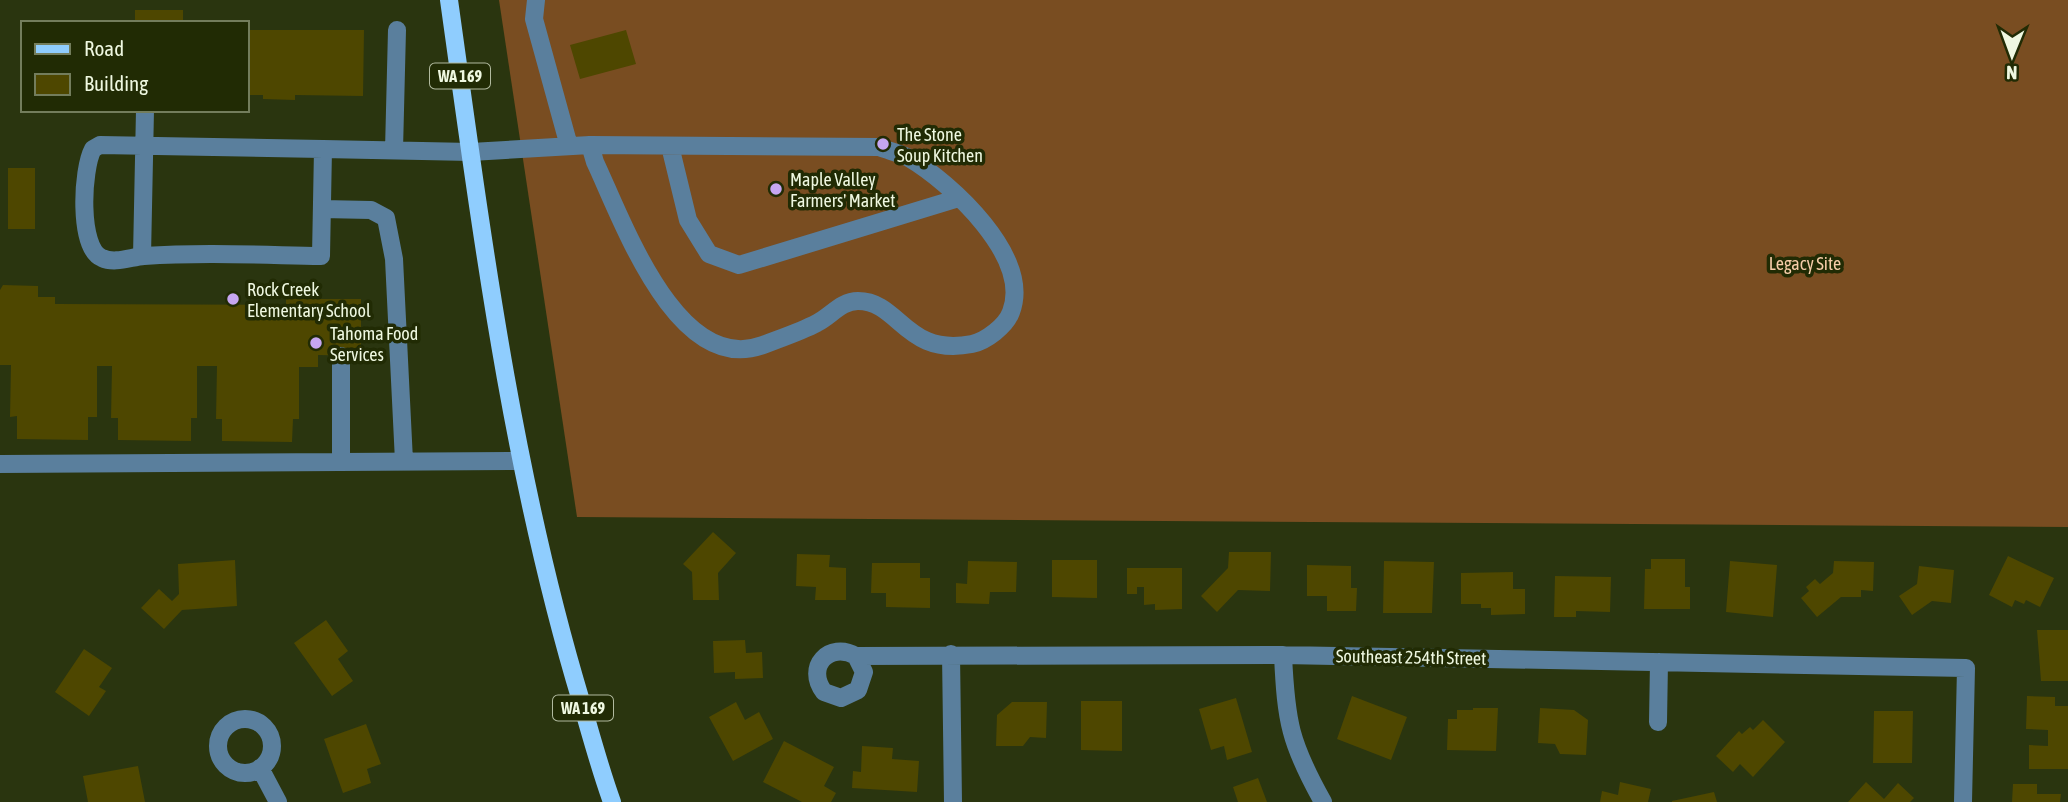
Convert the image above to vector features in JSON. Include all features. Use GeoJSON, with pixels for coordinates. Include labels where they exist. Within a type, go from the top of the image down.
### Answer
{"type":"FeatureCollection","features":[{"type":"Feature","properties":{"kind":"main road","name":"WA 169"},"geometry":{"type":"LineString","coordinates":[[449,0],[495,322],[521,461],[555,613],[612,802]]}},
{"type":"Feature","properties":{"kind":"street"},"geometry":{"type":"LineString","coordinates":[[536,0],[534,19],[569,146]]}},
{"type":"Feature","properties":{"kind":"street"},"geometry":{"type":"LineString","coordinates":[[394,150],[397,30]]}},
{"type":"Feature","properties":{"kind":"street"},"geometry":{"type":"LineString","coordinates":[[142,256],[145,112]]}},
{"type":"Feature","properties":{"kind":"street"},"geometry":{"type":"LineString","coordinates":[[323,149],[321,256],[142,256],[113,260],[102,258],[91,250],[86,239],[86,168],[93,149],[100,145],[394,150],[471,152],[590,145],[879,147],[908,158],[949,187],[995,237],[1006,258],[1014,285],[1014,305],[1008,323],[976,343],[955,347],[924,342],[905,330],[879,305],[858,301],[841,306],[820,322],[750,350],[708,340],[677,317],[649,274],[595,162],[590,145]]}},
{"type":"Feature","properties":{"kind":"street"},"geometry":{"type":"LineString","coordinates":[[670,146],[688,220],[709,254],[739,265],[959,198]]}},
{"type":"Feature","properties":{"kind":"street"},"geometry":{"type":"LineString","coordinates":[[322,209],[371,210],[386,218],[394,259],[404,461]]}},
{"type":"Feature","properties":{"kind":"street"},"geometry":{"type":"LineString","coordinates":[[341,356],[341,462]]}},
{"type":"Feature","properties":{"kind":"street"},"geometry":{"type":"LineString","coordinates":[[0,464],[521,461]]}},
{"type":"Feature","properties":{"kind":"street"},"geometry":{"type":"LineString","coordinates":[[951,654],[953,802]]}},
{"type":"Feature","properties":{"kind":"street"},"geometry":{"type":"LineString","coordinates":[[1283,655],[1286,718],[1297,753],[1323,802]]}},
{"type":"Feature","properties":{"kind":"street","name":"Southeast 254th Street"},"geometry":{"type":"LineString","coordinates":[[856,656],[1283,655],[1966,668],[1963,802]]}},
{"type":"Feature","properties":{"kind":"street"},"geometry":{"type":"LineString","coordinates":[[1658,722],[1659,662]]}},
{"type":"Feature","properties":{"kind":"street"},"geometry":{"type":"LineString","coordinates":[[260,768],[278,802]]}},
{"type":"Feature","properties":{"kind":"green space","name":"Legacy Site"},"geometry":{"type":"Polygon","coordinates":[[[499,0],[2068,0],[2068,527],[577,517],[499,0]]]}},
{"type":"Feature","properties":{"kind":"building"},"geometry":{"type":"Polygon","coordinates":[[[135,10],[183,10],[183,21],[135,21],[135,10]]]}},
{"type":"Feature","properties":{"kind":"building"},"geometry":{"type":"Polygon","coordinates":[[[248,30],[364,30],[363,96],[295,95],[295,100],[263,99],[263,95],[248,95],[248,30]]]}},
{"type":"Feature","properties":{"kind":"building"},"geometry":{"type":"Polygon","coordinates":[[[626,30],[636,64],[580,79],[570,45],[626,30]]]}},
{"type":"Feature","properties":{"kind":"building"},"geometry":{"type":"Polygon","coordinates":[[[8,168],[35,168],[35,229],[8,229],[8,168]]]}},
{"type":"Feature","properties":{"kind":"building"},"geometry":{"type":"Polygon","coordinates":[[[3,285],[38,286],[38,297],[55,297],[55,304],[286,305],[286,299],[361,299],[361,356],[318,355],[318,367],[299,367],[299,419],[293,419],[292,442],[222,441],[222,419],[216,419],[217,366],[197,366],[197,418],[191,418],[191,441],[118,440],[118,418],[111,418],[112,366],[97,366],[97,417],[88,417],[88,440],[17,439],[17,416],[10,417],[11,365],[0,365],[0,290],[3,285]]]}},
{"type":"Feature","properties":{"kind":"building"},"geometry":{"type":"Polygon","coordinates":[[[713,532],[736,553],[718,573],[719,600],[693,600],[692,572],[683,564],[713,532]]]}},
{"type":"Feature","properties":{"kind":"building"},"geometry":{"type":"Polygon","coordinates":[[[1229,552],[1271,552],[1270,591],[1238,590],[1217,612],[1201,596],[1228,568],[1229,552]]]}},
{"type":"Feature","properties":{"kind":"building"},"geometry":{"type":"Polygon","coordinates":[[[797,554],[830,555],[829,567],[846,568],[846,600],[815,600],[816,587],[796,586],[797,554]]]}},
{"type":"Feature","properties":{"kind":"building"},"geometry":{"type":"Polygon","coordinates":[[[2008,556],[2054,578],[2040,607],[2026,600],[2024,604],[2015,600],[2012,607],[1989,595],[2008,556]]]}},
{"type":"Feature","properties":{"kind":"building"},"geometry":{"type":"Polygon","coordinates":[[[1651,559],[1685,559],[1685,587],[1690,587],[1690,609],[1644,609],[1645,569],[1651,569],[1651,559]]]}},
{"type":"Feature","properties":{"kind":"building"},"geometry":{"type":"Polygon","coordinates":[[[235,560],[237,606],[182,610],[164,629],[141,608],[159,589],[172,601],[179,594],[178,564],[235,560]]]}},
{"type":"Feature","properties":{"kind":"building"},"geometry":{"type":"Polygon","coordinates":[[[1052,560],[1097,560],[1097,598],[1052,597],[1052,560]]]}},
{"type":"Feature","properties":{"kind":"building"},"geometry":{"type":"Polygon","coordinates":[[[968,561],[1017,562],[1016,592],[990,592],[989,604],[956,603],[956,583],[967,584],[968,561]]]}},
{"type":"Feature","properties":{"kind":"building"},"geometry":{"type":"Polygon","coordinates":[[[1384,561],[1434,562],[1432,613],[1383,613],[1384,561]]]}},
{"type":"Feature","properties":{"kind":"building"},"geometry":{"type":"Polygon","coordinates":[[[1730,561],[1777,565],[1773,617],[1726,612],[1730,561]]]}},
{"type":"Feature","properties":{"kind":"building"},"geometry":{"type":"Polygon","coordinates":[[[1834,561],[1874,562],[1873,591],[1861,590],[1861,597],[1841,597],[1817,617],[1801,598],[1809,591],[1806,587],[1815,579],[1820,584],[1833,573],[1834,561]]]}},
{"type":"Feature","properties":{"kind":"building"},"geometry":{"type":"Polygon","coordinates":[[[872,563],[920,563],[920,578],[930,578],[930,608],[886,607],[886,593],[871,593],[872,563]]]}},
{"type":"Feature","properties":{"kind":"building"},"geometry":{"type":"Polygon","coordinates":[[[1307,565],[1351,566],[1351,588],[1357,588],[1356,611],[1327,611],[1327,596],[1307,596],[1307,565]]]}},
{"type":"Feature","properties":{"kind":"building"},"geometry":{"type":"Polygon","coordinates":[[[1919,566],[1954,570],[1951,603],[1932,601],[1912,615],[1899,596],[1917,584],[1919,566]]]}},
{"type":"Feature","properties":{"kind":"building"},"geometry":{"type":"Polygon","coordinates":[[[1127,568],[1182,568],[1182,609],[1155,610],[1155,604],[1144,605],[1144,587],[1137,587],[1137,594],[1127,594],[1127,568]]]}},
{"type":"Feature","properties":{"kind":"building"},"geometry":{"type":"Polygon","coordinates":[[[1513,572],[1513,589],[1525,589],[1525,614],[1491,615],[1491,608],[1481,608],[1481,604],[1461,604],[1461,573],[1513,572]]]}},
{"type":"Feature","properties":{"kind":"building"},"geometry":{"type":"Polygon","coordinates":[[[1555,576],[1611,577],[1610,612],[1576,611],[1576,617],[1554,617],[1555,576]]]}},
{"type":"Feature","properties":{"kind":"building"},"geometry":{"type":"Polygon","coordinates":[[[326,620],[348,651],[338,659],[353,681],[332,696],[294,643],[326,620]]]}},
{"type":"Feature","properties":{"kind":"building"},"geometry":{"type":"Polygon","coordinates":[[[2037,630],[2068,630],[2068,681],[2041,681],[2037,630]]]}},
{"type":"Feature","properties":{"kind":"building"},"geometry":{"type":"Polygon","coordinates":[[[745,640],[746,653],[762,652],[763,678],[735,679],[735,672],[714,673],[713,641],[745,640]]]}},
{"type":"Feature","properties":{"kind":"building"},"geometry":{"type":"Polygon","coordinates":[[[84,649],[112,668],[99,687],[106,691],[89,716],[55,692],[84,649]]]}},
{"type":"Feature","properties":{"kind":"building"},"geometry":{"type":"Polygon","coordinates":[[[1352,696],[1407,717],[1391,760],[1337,739],[1352,696]]]}},
{"type":"Feature","properties":{"kind":"building"},"geometry":{"type":"Polygon","coordinates":[[[2027,696],[2055,697],[2055,706],[2068,706],[2068,769],[2029,769],[2029,745],[2048,746],[2048,730],[2026,729],[2027,696]]]}},
{"type":"Feature","properties":{"kind":"building"},"geometry":{"type":"Polygon","coordinates":[[[1236,698],[1252,752],[1227,760],[1224,746],[1211,750],[1199,709],[1236,698]]]}},
{"type":"Feature","properties":{"kind":"building"},"geometry":{"type":"Polygon","coordinates":[[[1081,701],[1122,701],[1122,751],[1081,750],[1081,701]]]}},
{"type":"Feature","properties":{"kind":"building"},"geometry":{"type":"Polygon","coordinates":[[[736,702],[745,720],[759,712],[773,739],[733,761],[709,717],[736,702]]]}},
{"type":"Feature","properties":{"kind":"building"},"geometry":{"type":"Polygon","coordinates":[[[1012,702],[1047,702],[1046,738],[1030,737],[1023,746],[996,746],[997,715],[1012,702]]]}},
{"type":"Feature","properties":{"kind":"building"},"geometry":{"type":"Polygon","coordinates":[[[1498,708],[1496,751],[1447,750],[1448,719],[1457,719],[1457,710],[1498,708]]]}},
{"type":"Feature","properties":{"kind":"building"},"geometry":{"type":"Polygon","coordinates":[[[1540,708],[1574,710],[1588,720],[1586,755],[1560,754],[1555,744],[1538,743],[1540,708]]]}},
{"type":"Feature","properties":{"kind":"building"},"geometry":{"type":"Polygon","coordinates":[[[1874,711],[1913,711],[1912,763],[1873,763],[1874,711]]]}},
{"type":"Feature","properties":{"kind":"building"},"geometry":{"type":"Polygon","coordinates":[[[1763,720],[1785,742],[1753,777],[1740,764],[1733,772],[1716,756],[1739,731],[1742,734],[1750,727],[1753,730],[1763,720]]]}},
{"type":"Feature","properties":{"kind":"building"},"geometry":{"type":"Polygon","coordinates":[[[366,724],[381,764],[367,769],[371,783],[343,793],[324,739],[366,724]]]}},
{"type":"Feature","properties":{"kind":"building"},"geometry":{"type":"Polygon","coordinates":[[[784,741],[834,767],[824,786],[836,793],[831,802],[802,802],[763,782],[784,741]]]}},
{"type":"Feature","properties":{"kind":"building"},"geometry":{"type":"Polygon","coordinates":[[[862,746],[893,748],[892,759],[919,761],[917,792],[852,788],[853,771],[861,772],[862,746]]]}},
{"type":"Feature","properties":{"kind":"building"},"geometry":{"type":"Polygon","coordinates":[[[138,766],[145,802],[88,802],[83,776],[138,766]]]}},
{"type":"Feature","properties":{"kind":"building"},"geometry":{"type":"Polygon","coordinates":[[[1258,778],[1267,802],[1238,802],[1233,787],[1258,778]]]}},
{"type":"Feature","properties":{"kind":"building"},"geometry":{"type":"Polygon","coordinates":[[[1620,782],[1651,789],[1648,802],[1600,802],[1602,791],[1618,795],[1620,782]]]}},
{"type":"Feature","properties":{"kind":"building"},"geometry":{"type":"Polygon","coordinates":[[[1866,782],[1884,799],[1898,783],[1914,798],[1910,802],[1848,802],[1866,782]]]}},
{"type":"Feature","properties":{"kind":"building"},"geometry":{"type":"Polygon","coordinates":[[[2013,784],[2037,784],[2037,794],[2061,794],[2060,802],[2012,802],[2013,784]]]}},
{"type":"Feature","properties":{"kind":"building"},"geometry":{"type":"Polygon","coordinates":[[[1714,792],[1717,802],[1672,802],[1672,801],[1714,792]]]}},
{"type":"Feature","properties":{"kind":"place","name":"The Stone Soup Kitchen"},"geometry":{"type":"Point","coordinates":[883,144]}},
{"type":"Feature","properties":{"kind":"place","name":"Maple Valley Farmers' Market"},"geometry":{"type":"Point","coordinates":[776,189]}},
{"type":"Feature","properties":{"kind":"place","name":"Rock Creek Elementary School"},"geometry":{"type":"Point","coordinates":[233,299]}},
{"type":"Feature","properties":{"kind":"place","name":"Tahoma Food Services"},"geometry":{"type":"Point","coordinates":[316,343]}}]}
